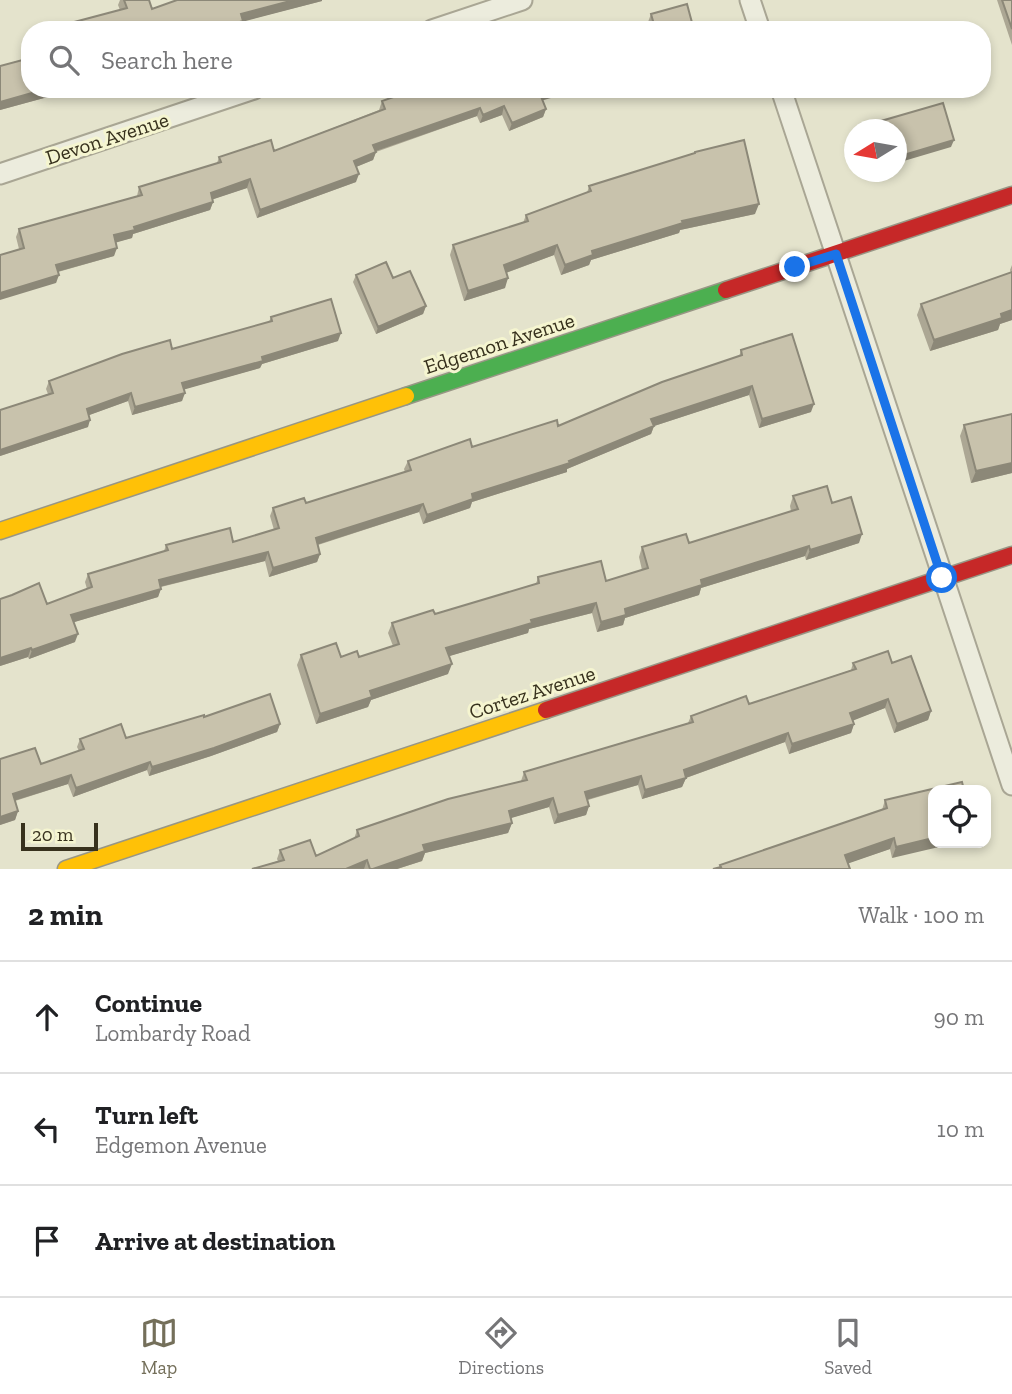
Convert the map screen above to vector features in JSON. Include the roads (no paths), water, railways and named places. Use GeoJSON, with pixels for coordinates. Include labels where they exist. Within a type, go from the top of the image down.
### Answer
{"type":"FeatureCollection","features":[{"type":"Feature","properties":{"kind":"street"},"geometry":{"type":"LineString","coordinates":[[459,21],[522,0]]}},
{"type":"Feature","properties":{"kind":"street"},"geometry":{"type":"LineString","coordinates":[[750,0],[757,21]]}},
{"type":"Feature","properties":{"kind":"street","name":"Devon Avenue"},"geometry":{"type":"LineString","coordinates":[[0,174],[227,98]]}},
{"type":"Feature","properties":{"kind":"street"},"geometry":{"type":"LineString","coordinates":[[783,98],[1012,785]]}},
{"type":"Feature","properties":{"kind":"street","name":"Edgemon Avenue"},"geometry":{"type":"LineString","coordinates":[[0,531],[1012,195]]}},
{"type":"Feature","properties":{"kind":"street","name":"Cortez Avenue"},"geometry":{"type":"LineString","coordinates":[[66,869],[1012,555]]}}]}
